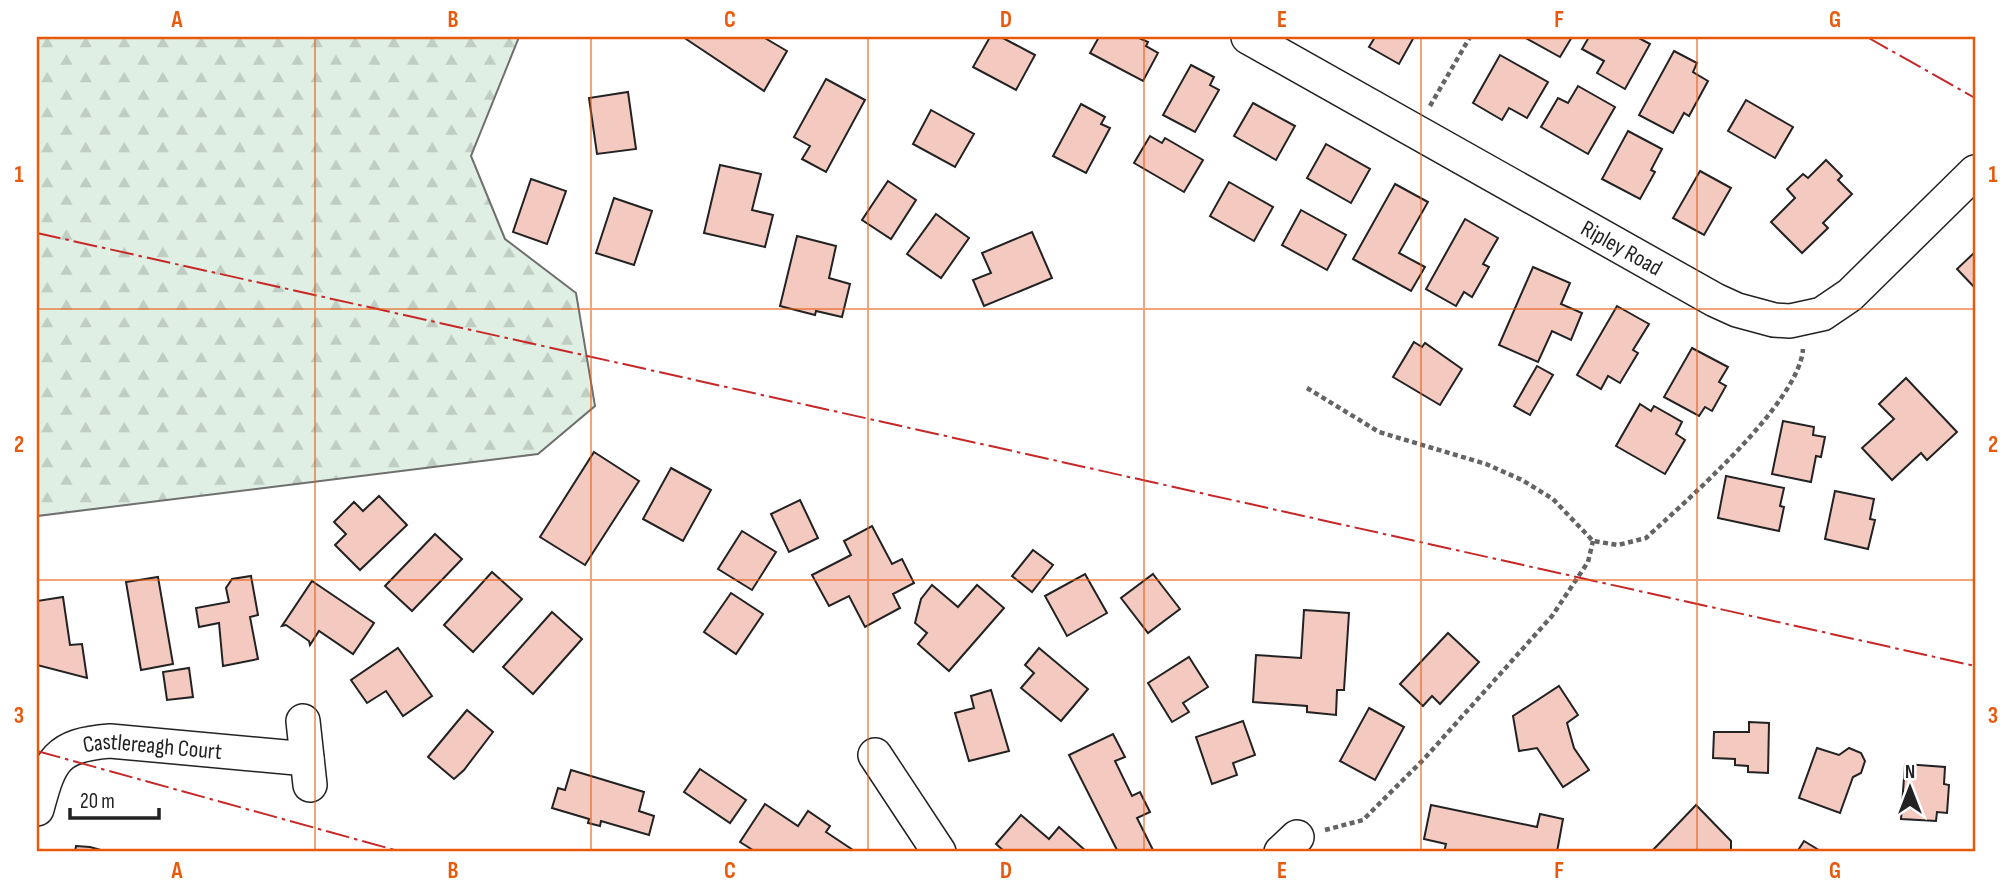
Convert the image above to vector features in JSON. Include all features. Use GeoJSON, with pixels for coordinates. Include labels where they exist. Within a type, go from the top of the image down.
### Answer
{"type":"FeatureCollection","features":[{"type":"Feature","properties":{"kind":"street","name":"Ripley Road"},"geometry":{"type":"LineString","coordinates":[[1248,37],[1715,300],[1737,310],[1774,320],[1804,319],[1835,307],[1975,172]]}},
{"type":"Feature","properties":{"kind":"street","name":"Castlereagh Court"},"geometry":{"type":"LineString","coordinates":[[37,809],[52,762],[66,748],[84,743],[110,741],[308,772],[303,721]]}},
{"type":"Feature","properties":{"kind":"street"},"geometry":{"type":"LineString","coordinates":[[875,755],[939,852]]}},
{"type":"Feature","properties":{"kind":"path"},"geometry":{"type":"LineString","coordinates":[[1415,131],[1470,37]]}},
{"type":"Feature","properties":{"kind":"path"},"geometry":{"type":"LineString","coordinates":[[1307,388],[1379,432],[1486,464],[1522,480],[1553,499],[1594,541],[1618,545],[1646,538],[1763,420],[1796,376],[1803,354],[1804,319]]}},
{"type":"Feature","properties":{"kind":"path"},"geometry":{"type":"LineString","coordinates":[[1289,845],[1363,820],[1424,759],[1552,616],[1588,562],[1594,541]]}},
{"type":"Feature","properties":{"kind":"green space"},"geometry":{"type":"Polygon","coordinates":[[[37,37],[519,37],[471,156],[505,239],[576,293],[595,406],[538,454],[37,516],[37,37]]]}},
{"type":"Feature","properties":{"kind":"building"},"geometry":{"type":"Polygon","coordinates":[[[763,37],[787,51],[764,91],[686,39],[763,37]]]}},
{"type":"Feature","properties":{"kind":"building"},"geometry":{"type":"Polygon","coordinates":[[[990,37],[1001,37],[1035,55],[1016,90],[973,67],[990,37]]]}},
{"type":"Feature","properties":{"kind":"building"},"geometry":{"type":"Polygon","coordinates":[[[1099,37],[1137,37],[1148,42],[1146,46],[1158,53],[1143,81],[1090,53],[1099,37]]]}},
{"type":"Feature","properties":{"kind":"building"},"geometry":{"type":"Polygon","coordinates":[[[1375,37],[1414,37],[1399,64],[1369,47],[1375,37]]]}},
{"type":"Feature","properties":{"kind":"building"},"geometry":{"type":"Polygon","coordinates":[[[1524,37],[1572,37],[1560,57],[1524,37]]]}},
{"type":"Feature","properties":{"kind":"building"},"geometry":{"type":"Polygon","coordinates":[[[1589,37],[1637,37],[1650,44],[1625,89],[1597,73],[1604,61],[1582,49],[1589,37]]]}},
{"type":"Feature","properties":{"kind":"building"},"geometry":{"type":"Polygon","coordinates":[[[1674,51],[1697,63],[1693,72],[1708,81],[1689,116],[1684,113],[1673,133],[1639,115],[1674,51]]]}},
{"type":"Feature","properties":{"kind":"building"},"geometry":{"type":"Polygon","coordinates":[[[1500,55],[1548,82],[1527,118],[1509,108],[1502,120],[1473,103],[1500,55]]]}},
{"type":"Feature","properties":{"kind":"building"},"geometry":{"type":"Polygon","coordinates":[[[1191,65],[1214,77],[1210,85],[1219,90],[1195,132],[1163,115],[1191,65]]]}},
{"type":"Feature","properties":{"kind":"building"},"geometry":{"type":"Polygon","coordinates":[[[826,79],[865,100],[826,172],[802,159],[810,146],[794,137],[826,79]]]}},
{"type":"Feature","properties":{"kind":"building"},"geometry":{"type":"Polygon","coordinates":[[[1578,86],[1615,107],[1588,154],[1541,127],[1558,98],[1568,103],[1578,86]]]}},
{"type":"Feature","properties":{"kind":"building"},"geometry":{"type":"Polygon","coordinates":[[[628,92],[636,149],[597,154],[589,98],[628,92]]]}},
{"type":"Feature","properties":{"kind":"building"},"geometry":{"type":"Polygon","coordinates":[[[1746,100],[1793,127],[1775,158],[1728,131],[1746,100]]]}},
{"type":"Feature","properties":{"kind":"building"},"geometry":{"type":"Polygon","coordinates":[[[1253,103],[1295,126],[1276,160],[1234,136],[1253,103]]]}},
{"type":"Feature","properties":{"kind":"building"},"geometry":{"type":"Polygon","coordinates":[[[1081,104],[1105,117],[1101,124],[1110,128],[1086,173],[1053,156],[1081,104]]]}},
{"type":"Feature","properties":{"kind":"building"},"geometry":{"type":"Polygon","coordinates":[[[931,110],[974,134],[955,167],[913,144],[931,110]]]}},
{"type":"Feature","properties":{"kind":"building"},"geometry":{"type":"Polygon","coordinates":[[[1628,131],[1662,149],[1651,170],[1655,172],[1640,199],[1602,179],[1628,131]]]}},
{"type":"Feature","properties":{"kind":"building"},"geometry":{"type":"Polygon","coordinates":[[[1150,136],[1162,143],[1165,138],[1203,160],[1184,192],[1134,163],[1150,136]]]}},
{"type":"Feature","properties":{"kind":"building"},"geometry":{"type":"Polygon","coordinates":[[[1326,144],[1370,169],[1351,203],[1307,178],[1326,144]]]}},
{"type":"Feature","properties":{"kind":"building"},"geometry":{"type":"Polygon","coordinates":[[[1826,160],[1842,176],[1838,180],[1852,194],[1823,223],[1828,228],[1802,253],[1771,222],[1795,198],[1787,189],[1803,174],[1808,178],[1826,160]]]}},
{"type":"Feature","properties":{"kind":"building"},"geometry":{"type":"Polygon","coordinates":[[[720,165],[761,174],[752,210],[773,215],[765,247],[704,233],[720,165]]]}},
{"type":"Feature","properties":{"kind":"building"},"geometry":{"type":"Polygon","coordinates":[[[1700,171],[1731,188],[1704,235],[1673,218],[1700,171]]]}},
{"type":"Feature","properties":{"kind":"building"},"geometry":{"type":"Polygon","coordinates":[[[531,179],[566,191],[547,244],[513,232],[531,179]]]}},
{"type":"Feature","properties":{"kind":"building"},"geometry":{"type":"Polygon","coordinates":[[[888,181],[916,200],[891,239],[862,220],[888,181]]]}},
{"type":"Feature","properties":{"kind":"building"},"geometry":{"type":"Polygon","coordinates":[[[1229,182],[1273,207],[1254,241],[1210,216],[1229,182]]]}},
{"type":"Feature","properties":{"kind":"building"},"geometry":{"type":"Polygon","coordinates":[[[1395,184],[1428,202],[1399,253],[1425,267],[1411,291],[1353,259],[1395,184]]]}},
{"type":"Feature","properties":{"kind":"building"},"geometry":{"type":"Polygon","coordinates":[[[614,198],[652,211],[634,265],[596,253],[614,198]]]}},
{"type":"Feature","properties":{"kind":"building"},"geometry":{"type":"Polygon","coordinates":[[[1301,210],[1346,235],[1327,270],[1282,245],[1301,210]]]}},
{"type":"Feature","properties":{"kind":"building"},"geometry":{"type":"Polygon","coordinates":[[[936,214],[969,238],[941,278],[907,254],[936,214]]]}},
{"type":"Feature","properties":{"kind":"building"},"geometry":{"type":"Polygon","coordinates":[[[1465,219],[1498,238],[1483,264],[1489,267],[1472,297],[1464,292],[1456,306],[1426,289],[1465,219]]]}},
{"type":"Feature","properties":{"kind":"building"},"geometry":{"type":"Polygon","coordinates":[[[1032,232],[1052,278],[984,306],[973,280],[991,273],[982,253],[1032,232]]]}},
{"type":"Feature","properties":{"kind":"building"},"geometry":{"type":"Polygon","coordinates":[[[797,236],[836,246],[829,278],[850,284],[842,317],[816,311],[815,315],[780,306],[797,236]]]}},
{"type":"Feature","properties":{"kind":"building"},"geometry":{"type":"Polygon","coordinates":[[[1975,252],[1975,288],[1957,269],[1975,252]]]}},
{"type":"Feature","properties":{"kind":"building"},"geometry":{"type":"Polygon","coordinates":[[[1533,267],[1570,283],[1561,304],[1582,313],[1571,340],[1552,331],[1538,362],[1499,345],[1533,267]]]}},
{"type":"Feature","properties":{"kind":"building"},"geometry":{"type":"Polygon","coordinates":[[[1617,306],[1649,324],[1633,350],[1638,353],[1620,383],[1608,376],[1601,389],[1577,375],[1617,306]]]}},
{"type":"Feature","properties":{"kind":"building"},"geometry":{"type":"Polygon","coordinates":[[[1414,342],[1422,347],[1425,343],[1462,369],[1440,405],[1393,377],[1414,342]]]}},
{"type":"Feature","properties":{"kind":"building"},"geometry":{"type":"Polygon","coordinates":[[[1692,348],[1728,367],[1719,382],[1726,386],[1712,411],[1705,407],[1699,416],[1664,397],[1692,348]]]}},
{"type":"Feature","properties":{"kind":"building"},"geometry":{"type":"Polygon","coordinates":[[[1537,366],[1553,375],[1530,415],[1514,406],[1537,366]]]}},
{"type":"Feature","properties":{"kind":"building"},"geometry":{"type":"Polygon","coordinates":[[[1906,378],[1957,432],[1927,460],[1921,453],[1892,480],[1862,448],[1894,419],[1879,404],[1906,378]]]}},
{"type":"Feature","properties":{"kind":"building"},"geometry":{"type":"Polygon","coordinates":[[[1640,404],[1651,411],[1654,406],[1682,422],[1676,434],[1685,440],[1665,474],[1616,446],[1640,404]]]}},
{"type":"Feature","properties":{"kind":"building"},"geometry":{"type":"Polygon","coordinates":[[[1783,421],[1814,427],[1813,435],[1825,437],[1821,457],[1816,456],[1811,482],[1772,474],[1783,421]]]}},
{"type":"Feature","properties":{"kind":"building"},"geometry":{"type":"Polygon","coordinates":[[[594,452],[639,481],[585,565],[540,537],[594,452]]]}},
{"type":"Feature","properties":{"kind":"building"},"geometry":{"type":"Polygon","coordinates":[[[671,468],[711,490],[683,541],[643,519],[671,468]]]}},
{"type":"Feature","properties":{"kind":"building"},"geometry":{"type":"Polygon","coordinates":[[[1726,476],[1784,488],[1780,506],[1784,507],[1779,531],[1718,518],[1726,476]]]}},
{"type":"Feature","properties":{"kind":"building"},"geometry":{"type":"Polygon","coordinates":[[[1835,491],[1874,499],[1870,519],[1875,520],[1868,549],[1825,539],[1835,491]]]}},
{"type":"Feature","properties":{"kind":"building"},"geometry":{"type":"Polygon","coordinates":[[[379,496],[407,525],[360,570],[335,545],[346,534],[334,522],[354,502],[363,511],[379,496]]]}},
{"type":"Feature","properties":{"kind":"building"},"geometry":{"type":"Polygon","coordinates":[[[800,500],[818,538],[789,552],[771,514],[800,500]]]}},
{"type":"Feature","properties":{"kind":"building"},"geometry":{"type":"Polygon","coordinates":[[[872,526],[892,564],[902,559],[914,583],[893,594],[900,608],[865,627],[849,596],[829,606],[812,575],[851,555],[844,541],[872,526]]]}},
{"type":"Feature","properties":{"kind":"building"},"geometry":{"type":"Polygon","coordinates":[[[742,531],[776,552],[752,590],[718,569],[742,531]]]}},
{"type":"Feature","properties":{"kind":"building"},"geometry":{"type":"Polygon","coordinates":[[[435,534],[462,559],[412,611],[385,586],[435,534]]]}},
{"type":"Feature","properties":{"kind":"building"},"geometry":{"type":"Polygon","coordinates":[[[1033,550],[1053,565],[1032,592],[1012,576],[1033,550]]]}},
{"type":"Feature","properties":{"kind":"building"},"geometry":{"type":"Polygon","coordinates":[[[492,572],[522,599],[473,652],[444,625],[492,572]]]}},
{"type":"Feature","properties":{"kind":"building"},"geometry":{"type":"Polygon","coordinates":[[[1085,574],[1107,613],[1067,636],[1045,596],[1085,574]]]}},
{"type":"Feature","properties":{"kind":"building"},"geometry":{"type":"Polygon","coordinates":[[[1153,574],[1180,609],[1148,633],[1121,598],[1153,574]]]}},
{"type":"Feature","properties":{"kind":"building"},"geometry":{"type":"Polygon","coordinates":[[[251,576],[258,615],[250,617],[258,659],[223,666],[219,623],[199,627],[196,608],[229,602],[226,588],[232,579],[251,576]]]}},
{"type":"Feature","properties":{"kind":"building"},"geometry":{"type":"Polygon","coordinates":[[[158,577],[173,664],[141,670],[126,582],[158,577]]]}},
{"type":"Feature","properties":{"kind":"building"},"geometry":{"type":"Polygon","coordinates":[[[312,581],[374,623],[353,654],[319,631],[310,645],[309,641],[286,625],[282,626],[312,581]]]}},
{"type":"Feature","properties":{"kind":"building"},"geometry":{"type":"Polygon","coordinates":[[[932,585],[958,607],[977,585],[1004,608],[949,671],[918,644],[927,633],[915,623],[921,599],[932,585]]]}},
{"type":"Feature","properties":{"kind":"building"},"geometry":{"type":"Polygon","coordinates":[[[731,593],[763,614],[736,654],[704,632],[731,593]]]}},
{"type":"Feature","properties":{"kind":"building"},"geometry":{"type":"Polygon","coordinates":[[[63,597],[70,645],[82,644],[87,678],[37,665],[37,601],[63,597]]]}},
{"type":"Feature","properties":{"kind":"building"},"geometry":{"type":"Polygon","coordinates":[[[1304,610],[1349,613],[1344,690],[1337,690],[1336,715],[1307,712],[1307,706],[1253,702],[1256,655],[1301,658],[1304,610]]]}},
{"type":"Feature","properties":{"kind":"building"},"geometry":{"type":"Polygon","coordinates":[[[552,612],[582,639],[533,694],[503,667],[552,612]]]}},
{"type":"Feature","properties":{"kind":"building"},"geometry":{"type":"Polygon","coordinates":[[[1448,633],[1479,662],[1440,704],[1432,696],[1423,706],[1400,684],[1448,633]]]}},
{"type":"Feature","properties":{"kind":"building"},"geometry":{"type":"Polygon","coordinates":[[[398,648],[432,696],[403,716],[386,691],[367,703],[351,680],[398,648]]]}},
{"type":"Feature","properties":{"kind":"building"},"geometry":{"type":"Polygon","coordinates":[[[1039,648],[1088,689],[1061,721],[1021,688],[1034,673],[1025,665],[1039,648]]]}},
{"type":"Feature","properties":{"kind":"building"},"geometry":{"type":"Polygon","coordinates":[[[1189,657],[1208,687],[1183,703],[1189,712],[1172,722],[1148,683],[1189,657]]]}},
{"type":"Feature","properties":{"kind":"building"},"geometry":{"type":"Polygon","coordinates":[[[189,668],[193,697],[167,700],[163,672],[189,668]]]}},
{"type":"Feature","properties":{"kind":"building"},"geometry":{"type":"Polygon","coordinates":[[[1559,686],[1578,715],[1567,723],[1574,748],[1589,770],[1563,787],[1537,748],[1519,751],[1513,716],[1559,686]]]}},
{"type":"Feature","properties":{"kind":"building"},"geometry":{"type":"Polygon","coordinates":[[[991,690],[1009,751],[969,761],[955,713],[974,708],[971,696],[991,690]]]}},
{"type":"Feature","properties":{"kind":"building"},"geometry":{"type":"Polygon","coordinates":[[[1369,708],[1404,727],[1375,780],[1340,761],[1369,708]]]}},
{"type":"Feature","properties":{"kind":"building"},"geometry":{"type":"Polygon","coordinates":[[[467,710],[493,732],[454,779],[428,757],[467,710]]]}},
{"type":"Feature","properties":{"kind":"building"},"geometry":{"type":"Polygon","coordinates":[[[1243,721],[1255,755],[1233,763],[1237,775],[1212,784],[1196,737],[1243,721]]]}},
{"type":"Feature","properties":{"kind":"building"},"geometry":{"type":"Polygon","coordinates":[[[1749,722],[1769,723],[1768,773],[1748,772],[1748,766],[1735,765],[1735,759],[1713,758],[1714,732],[1749,732],[1749,722]]]}},
{"type":"Feature","properties":{"kind":"building"},"geometry":{"type":"Polygon","coordinates":[[[1113,734],[1125,757],[1115,761],[1132,796],[1140,792],[1150,812],[1137,818],[1154,852],[1118,852],[1069,755],[1113,734]]]}},
{"type":"Feature","properties":{"kind":"building"},"geometry":{"type":"Polygon","coordinates":[[[1817,748],[1839,755],[1849,748],[1861,753],[1865,761],[1861,773],[1853,777],[1840,813],[1799,798],[1817,748]]]}},
{"type":"Feature","properties":{"kind":"building"},"geometry":{"type":"Polygon","coordinates":[[[1905,764],[1945,767],[1944,784],[1949,785],[1947,813],[1937,812],[1936,821],[1901,819],[1905,764]]]}},
{"type":"Feature","properties":{"kind":"building"},"geometry":{"type":"Polygon","coordinates":[[[700,769],[746,800],[730,823],[684,792],[700,769]]]}},
{"type":"Feature","properties":{"kind":"building"},"geometry":{"type":"Polygon","coordinates":[[[571,770],[644,792],[639,811],[654,816],[649,835],[601,821],[600,826],[588,823],[589,819],[552,808],[558,788],[565,790],[571,770]]]}},
{"type":"Feature","properties":{"kind":"building"},"geometry":{"type":"Polygon","coordinates":[[[765,804],[798,826],[808,811],[830,826],[826,832],[856,852],[756,852],[740,842],[765,804]]]}},
{"type":"Feature","properties":{"kind":"building"},"geometry":{"type":"Polygon","coordinates":[[[1431,805],[1537,827],[1540,814],[1563,819],[1557,852],[1444,852],[1446,844],[1424,839],[1431,805]]]}},
{"type":"Feature","properties":{"kind":"building"},"geometry":{"type":"Polygon","coordinates":[[[1696,805],[1731,841],[1731,849],[1728,852],[1651,852],[1696,805]]]}},
{"type":"Feature","properties":{"kind":"building"},"geometry":{"type":"Polygon","coordinates":[[[1021,815],[1049,839],[1059,827],[1087,852],[1005,852],[996,844],[1021,815]]]}},
{"type":"Feature","properties":{"kind":"building"},"geometry":{"type":"Polygon","coordinates":[[[1804,841],[1822,852],[1797,852],[1804,841]]]}},
{"type":"Feature","properties":{"kind":"building"},"geometry":{"type":"Polygon","coordinates":[[[76,846],[90,847],[108,852],[75,852],[76,846]]]}},
{"type":"Feature","properties":{"kind":"power"},"geometry":{"type":"LineString","coordinates":[[1867,37],[1975,98]]}},
{"type":"Feature","properties":{"kind":"power"},"geometry":{"type":"LineString","coordinates":[[37,233],[1975,666]]}},
{"type":"Feature","properties":{"kind":"power"},"geometry":{"type":"LineString","coordinates":[[37,751],[402,852]]}}]}
